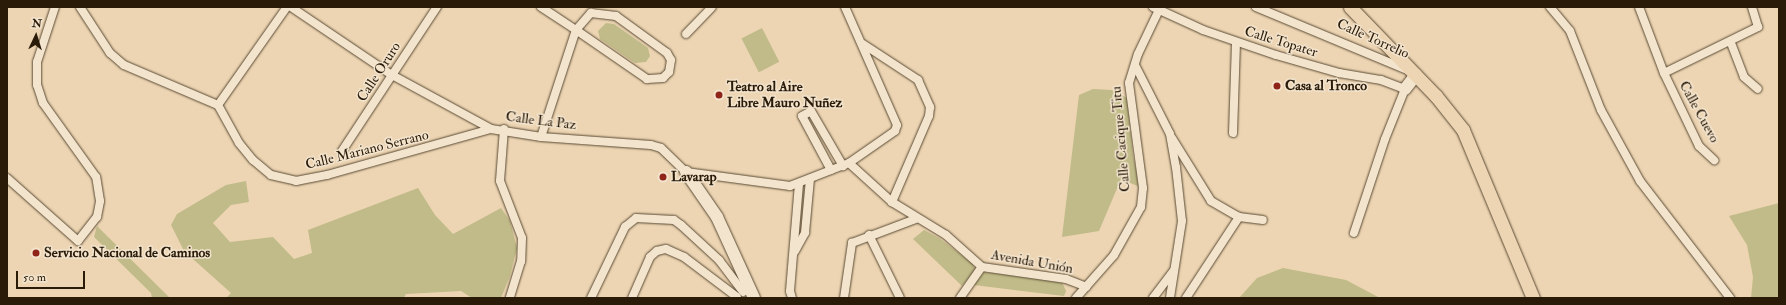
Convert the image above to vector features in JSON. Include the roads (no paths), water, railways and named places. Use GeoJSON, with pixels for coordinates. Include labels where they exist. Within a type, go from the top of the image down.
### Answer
{"type":"FeatureCollection","features":[{"type":"Feature","properties":{"kind":"main road"},"geometry":{"type":"LineString","coordinates":[[1350,7],[1416,75],[1463,130],[1533,298]]}},
{"type":"Feature","properties":{"kind":"street"},"geometry":{"type":"LineString","coordinates":[[7,178],[78,241],[97,217],[100,201],[96,177],[43,103],[37,85],[37,62],[56,7]]}},
{"type":"Feature","properties":{"kind":"street"},"geometry":{"type":"LineString","coordinates":[[80,7],[110,53],[124,65],[218,106],[287,7]]}},
{"type":"Feature","properties":{"kind":"street","name":"Calle La Paz"},"geometry":{"type":"LineString","coordinates":[[291,7],[392,75],[491,129],[504,129],[541,137],[651,145],[661,148],[686,172]]}},
{"type":"Feature","properties":{"kind":"street","name":"Calle Oruro"},"geometry":{"type":"LineString","coordinates":[[342,151],[437,7]]}},
{"type":"Feature","properties":{"kind":"street"},"geometry":{"type":"LineString","coordinates":[[541,7],[576,30],[647,79],[660,79],[669,72],[671,60],[667,53],[616,16],[591,13],[576,30],[541,137]]}},
{"type":"Feature","properties":{"kind":"street"},"geometry":{"type":"LineString","coordinates":[[686,34],[712,7]]}},
{"type":"Feature","properties":{"kind":"street"},"geometry":{"type":"LineString","coordinates":[[686,172],[790,186],[846,165],[895,130],[897,125],[846,7]]}},
{"type":"Feature","properties":{"kind":"street","name":"Calle Torrelio"},"geometry":{"type":"LineString","coordinates":[[1256,7],[1416,75],[1405,89]]}},
{"type":"Feature","properties":{"kind":"street"},"geometry":{"type":"LineString","coordinates":[[1550,7],[1570,31],[1601,110],[1640,181],[1730,298]]}},
{"type":"Feature","properties":{"kind":"street","name":"Calle Cuevo"},"geometry":{"type":"LineString","coordinates":[[1639,7],[1664,73],[1700,146],[1714,160]]}},
{"type":"Feature","properties":{"kind":"street"},"geometry":{"type":"LineString","coordinates":[[1664,73],[1731,43],[1758,27],[1752,7]]}},
{"type":"Feature","properties":{"kind":"street","name":"Calle Topater"},"geometry":{"type":"LineString","coordinates":[[1156,8],[1236,42],[1405,89]]}},
{"type":"Feature","properties":{"kind":"street","name":"Calle Cacique Titu"},"geometry":{"type":"LineString","coordinates":[[1076,298],[1114,255],[1141,207],[1143,188],[1129,83],[1156,8]]}},
{"type":"Feature","properties":{"kind":"street"},"geometry":{"type":"LineString","coordinates":[[1233,133],[1236,42]]}},
{"type":"Feature","properties":{"kind":"street"},"geometry":{"type":"LineString","coordinates":[[1731,43],[1744,77],[1758,89]]}},
{"type":"Feature","properties":{"kind":"street"},"geometry":{"type":"LineString","coordinates":[[862,44],[918,80],[930,107],[929,116],[892,202]]}},
{"type":"Feature","properties":{"kind":"street"},"geometry":{"type":"LineString","coordinates":[[1135,65],[1170,134],[1211,200],[1239,216],[1263,220]]}},
{"type":"Feature","properties":{"kind":"street"},"geometry":{"type":"LineString","coordinates":[[1354,233],[1382,146],[1405,89]]}},
{"type":"Feature","properties":{"kind":"street","name":"Calle Mariano Serrano"},"geometry":{"type":"LineString","coordinates":[[218,106],[253,160],[271,175],[296,181],[491,129]]}},
{"type":"Feature","properties":{"kind":"street","name":"Avenida Unión"},"geometry":{"type":"LineString","coordinates":[[831,170],[802,116],[811,112],[846,165],[916,219],[946,235],[982,267],[1066,279],[1087,287]]}},
{"type":"Feature","properties":{"kind":"street"},"geometry":{"type":"LineString","coordinates":[[504,129],[500,181],[522,238],[521,261],[510,298]]}},
{"type":"Feature","properties":{"kind":"street"},"geometry":{"type":"LineString","coordinates":[[1170,134],[1182,221],[1170,298]]}},
{"type":"Feature","properties":{"kind":"street"},"geometry":{"type":"LineString","coordinates":[[686,172],[717,217],[744,295]]}},
{"type":"Feature","properties":{"kind":"street"},"geometry":{"type":"LineString","coordinates":[[795,251],[805,233],[810,179]]}},
{"type":"Feature","properties":{"kind":"street"},"geometry":{"type":"LineString","coordinates":[[792,298],[790,291],[795,251],[794,232],[799,183]]}},
{"type":"Feature","properties":{"kind":"street"},"geometry":{"type":"LineString","coordinates":[[1186,298],[1239,216]]}},
{"type":"Feature","properties":{"kind":"street"},"geometry":{"type":"LineString","coordinates":[[591,298],[625,227],[636,218],[674,220],[682,225],[719,260],[744,295]]}},
{"type":"Feature","properties":{"kind":"street"},"geometry":{"type":"LineString","coordinates":[[844,298],[852,243],[869,235],[916,219]]}},
{"type":"Feature","properties":{"kind":"street"},"geometry":{"type":"LineString","coordinates":[[869,235],[900,298]]}},
{"type":"Feature","properties":{"kind":"street"},"geometry":{"type":"LineString","coordinates":[[632,298],[650,257],[657,251],[666,249],[684,257],[744,295]]}},
{"type":"Feature","properties":{"kind":"street"},"geometry":{"type":"LineString","coordinates":[[960,298],[982,267]]}},
{"type":"Feature","properties":{"kind":"street"},"geometry":{"type":"LineString","coordinates":[[1153,298],[1176,267]]}},
{"type":"Feature","properties":{"kind":"place","name":"Casa al Tronco"},"geometry":{"type":"Point","coordinates":[1277,86]}},
{"type":"Feature","properties":{"kind":"place","name":"Teatro al Aire Libre Mauro Nuñez"},"geometry":{"type":"Point","coordinates":[719,95]}},
{"type":"Feature","properties":{"kind":"place","name":"Lavarap"},"geometry":{"type":"Point","coordinates":[663,177]}},
{"type":"Feature","properties":{"kind":"place","name":"Servicio Nacional de Caminos"},"geometry":{"type":"Point","coordinates":[36,253]}}]}
